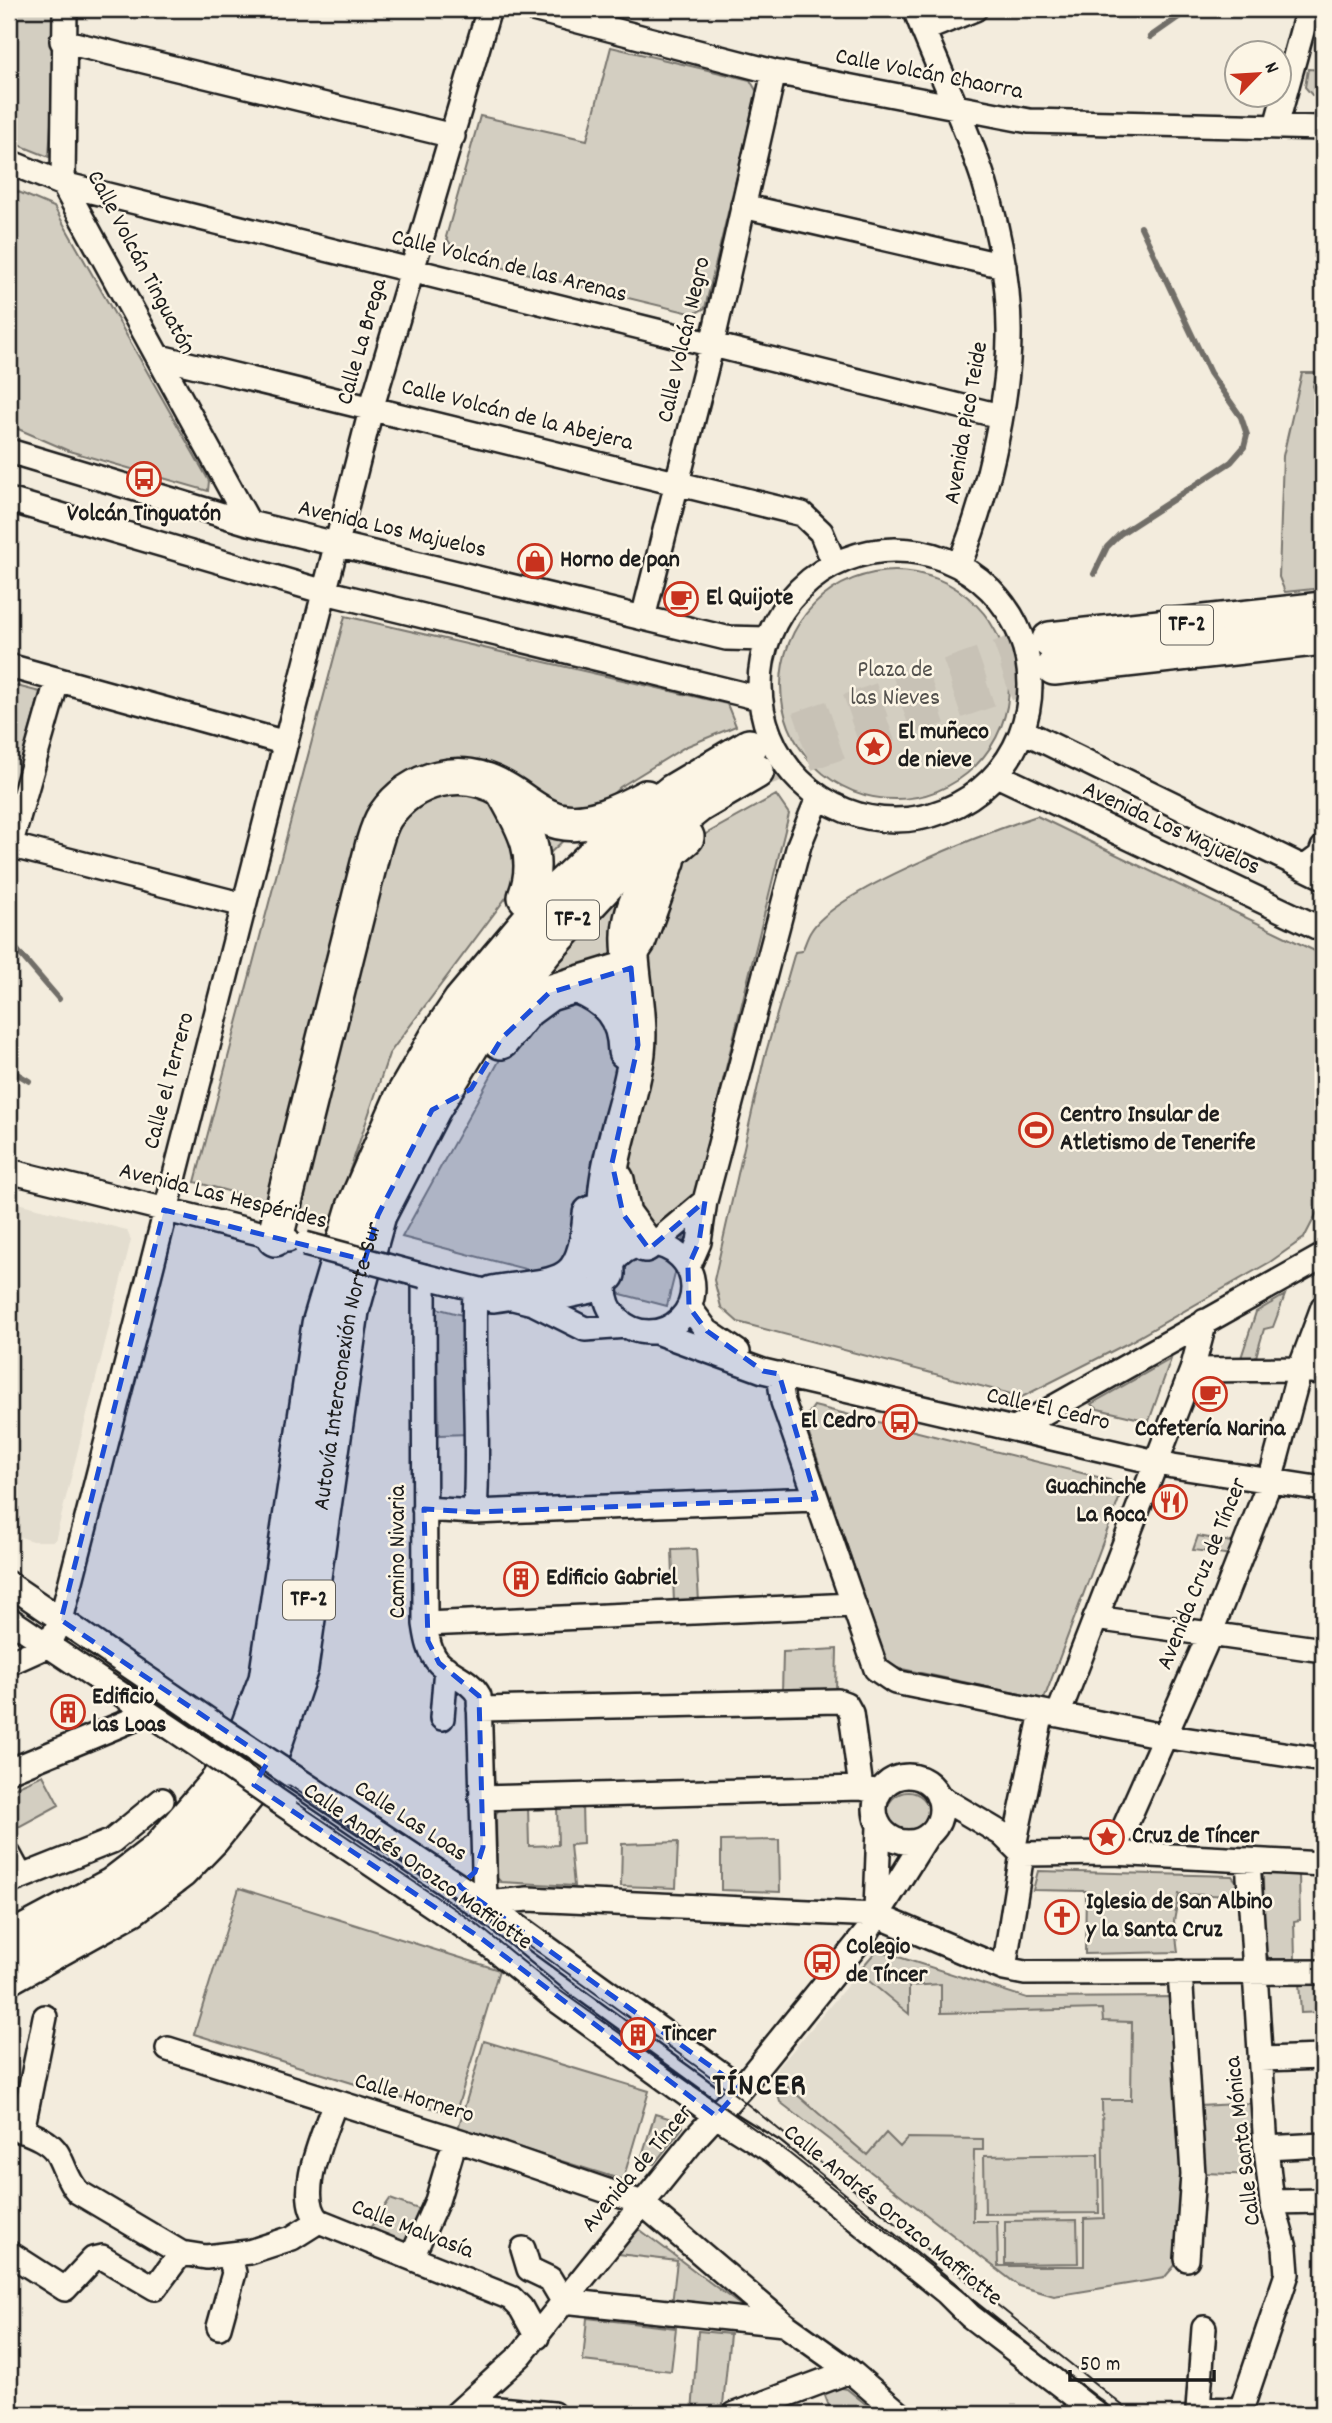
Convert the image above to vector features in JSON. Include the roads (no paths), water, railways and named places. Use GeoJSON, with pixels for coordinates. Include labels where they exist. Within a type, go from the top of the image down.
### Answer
{"type":"FeatureCollection","features":[{"type":"Feature","properties":{"kind":"highway","name":"TF-2"},"geometry":{"type":"LineString","coordinates":[[1323,610],[1052,654],[1323,637]]}},
{"type":"Feature","properties":{"kind":"highway","name":"Autovía Interconexión Norte-Sur"},"geometry":{"type":"LineString","coordinates":[[9,1941],[112,1886],[160,1849],[218,1783],[243,1742],[267,1679],[320,1324],[355,1207],[402,1098],[461,1002],[547,900],[597,853],[673,792],[754,768]]}},
{"type":"Feature","properties":{"kind":"highway","name":"Autovía Interconexión Norte-Sur"},"geometry":{"type":"LineString","coordinates":[[9,1976],[131,1908],[180,1871],[212,1838],[264,1773],[300,1668],[351,1311],[378,1215],[432,1110],[486,1024],[546,949],[627,862],[698,805],[754,768]]}},
{"type":"Feature","properties":{"kind":"highway"},"geometry":{"type":"LineString","coordinates":[[606,1281],[607,1189],[624,1102],[633,1081],[638,1045],[629,938],[643,892],[661,861],[754,768]]}},
{"type":"Feature","properties":{"kind":"highway"},"geometry":{"type":"LineString","coordinates":[[290,1241],[373,846],[384,818],[404,795],[437,777],[472,775],[503,788],[529,807],[559,821],[584,822],[622,810],[658,791],[673,792]]}},
{"type":"Feature","properties":{"kind":"highway"},"geometry":{"type":"LineString","coordinates":[[503,788],[527,831],[533,854],[533,879],[526,897]]}},
{"type":"Feature","properties":{"kind":"highway"},"geometry":{"type":"LineString","coordinates":[[461,1002],[459,976],[526,897],[622,810]]}},
{"type":"Feature","properties":{"kind":"highway"},"geometry":{"type":"LineString","coordinates":[[432,1110],[471,1089],[489,1057],[526,1010],[549,993],[631,965]]}},
{"type":"Feature","properties":{"kind":"highway"},"geometry":{"type":"LineString","coordinates":[[575,985],[602,998],[622,1023],[626,1051],[622,1082],[624,1102]]}},
{"type":"Feature","properties":{"kind":"highway"},"geometry":{"type":"LineString","coordinates":[[612,1163],[624,1214],[650,1244]]}},
{"type":"Feature","properties":{"kind":"highway"},"geometry":{"type":"LineString","coordinates":[[484,1292],[542,1289],[570,1278],[584,1256],[596,1185],[612,1163]]}},
{"type":"Feature","properties":{"kind":"street","name":"Calle Volcán Tinguatón"},"geometry":{"type":"LineString","coordinates":[[65,9],[62,41],[63,184],[249,523]]}},
{"type":"Feature","properties":{"kind":"street","name":"Calle La Brega"},"geometry":{"type":"LineString","coordinates":[[327,581],[372,406],[489,9]]}},
{"type":"Feature","properties":{"kind":"street","name":"Calle Volcán Chaorra"},"geometry":{"type":"LineString","coordinates":[[533,9],[774,72],[1029,121],[1323,128]]}},
{"type":"Feature","properties":{"kind":"street"},"geometry":{"type":"LineString","coordinates":[[919,19],[975,9]]}},
{"type":"Feature","properties":{"kind":"street"},"geometry":{"type":"LineString","coordinates":[[1276,126],[1308,9]]}},
{"type":"Feature","properties":{"kind":"street","name":"Avenida Pico Teide"},"geometry":{"type":"LineString","coordinates":[[919,19],[983,180],[1004,266],[1009,339],[1000,416],[976,525],[959,565]]}},
{"type":"Feature","properties":{"kind":"street"},"geometry":{"type":"LineString","coordinates":[[62,41],[453,136]]}},
{"type":"Feature","properties":{"kind":"street","name":"Calle Volcán Negro"},"geometry":{"type":"LineString","coordinates":[[643,618],[712,344],[774,72]]}},
{"type":"Feature","properties":{"kind":"street","name":"Calle Volcán de las Arenas"},"geometry":{"type":"LineString","coordinates":[[9,162],[63,184],[1000,416]]}},
{"type":"Feature","properties":{"kind":"street"},"geometry":{"type":"LineString","coordinates":[[743,206],[1004,266]]}},
{"type":"Feature","properties":{"kind":"street","name":"Calle Volcán de la Abejera"},"geometry":{"type":"LineString","coordinates":[[160,357],[372,406],[677,485],[802,514],[821,532],[834,563]]}},
{"type":"Feature","properties":{"kind":"street","name":"Avenida Los Majuelos"},"geometry":{"type":"LineString","coordinates":[[10,455],[249,523],[726,638],[766,639]]}},
{"type":"Feature","properties":{"kind":"street"},"geometry":{"type":"LineString","coordinates":[[9,500],[327,581],[759,698]]}},
{"type":"Feature","properties":{"kind":"street"},"geometry":{"type":"LineString","coordinates":[[876,550],[920,551],[959,565],[995,594],[1021,634],[1028,660],[1030,693],[1023,730],[997,775],[968,800],[939,814],[907,821],[870,819],[842,811],[818,798],[789,771],[774,747],[759,698],[760,671],[766,639],[789,599],[809,579],[834,563],[876,550]]}},
{"type":"Feature","properties":{"kind":"street","name":"Calle el Terrero"},"geometry":{"type":"LineString","coordinates":[[49,1646],[61,1620],[327,581]]}},
{"type":"Feature","properties":{"kind":"street"},"geometry":{"type":"LineString","coordinates":[[9,666],[286,743]]}},
{"type":"Feature","properties":{"kind":"street"},"geometry":{"type":"LineString","coordinates":[[58,681],[9,846],[244,905]]}},
{"type":"Feature","properties":{"kind":"street","name":"Avenida Los Majuelos"},"geometry":{"type":"LineString","coordinates":[[1023,730],[1314,873]]}},
{"type":"Feature","properties":{"kind":"street","name":"Avenida Los Majuelos"},"geometry":{"type":"LineString","coordinates":[[997,775],[1323,930]]}},
{"type":"Feature","properties":{"kind":"street"},"geometry":{"type":"LineString","coordinates":[[688,1267],[699,1242],[705,1200],[799,845],[818,798]]}},
{"type":"Feature","properties":{"kind":"street"},"geometry":{"type":"LineString","coordinates":[[1314,873],[1323,848]]}},
{"type":"Feature","properties":{"kind":"street","name":"Avenida Las Hespérides"},"geometry":{"type":"LineString","coordinates":[[9,1171],[424,1276]]}},
{"type":"Feature","properties":{"kind":"street"},"geometry":{"type":"LineString","coordinates":[[650,1244],[668,1248],[688,1267],[692,1280],[689,1307],[670,1327],[656,1332],[627,1326],[615,1316],[606,1281],[615,1260],[626,1250],[650,1244],[705,1200]]}},
{"type":"Feature","properties":{"kind":"street"},"geometry":{"type":"LineString","coordinates":[[1015,1429],[1323,1256]]}},
{"type":"Feature","properties":{"kind":"street"},"geometry":{"type":"LineString","coordinates":[[424,1276],[533,1303],[585,1329],[627,1326]]}},
{"type":"Feature","properties":{"kind":"street","name":"Camino Nivaria"},"geometry":{"type":"LineString","coordinates":[[424,1276],[425,1625],[433,1654],[446,1668],[475,1689],[479,1709],[485,1903]]}},
{"type":"Feature","properties":{"kind":"street"},"geometry":{"type":"LineString","coordinates":[[533,1303],[606,1281]]}},
{"type":"Feature","properties":{"kind":"street"},"geometry":{"type":"LineString","coordinates":[[475,1512],[478,1458],[473,1333],[484,1292]]}},
{"type":"Feature","properties":{"kind":"street","name":"Calle El Cedro"},"geometry":{"type":"LineString","coordinates":[[689,1307],[706,1331],[771,1372]]}},
{"type":"Feature","properties":{"kind":"street","name":"Avenida Cruz de Tíncer"},"geometry":{"type":"LineString","coordinates":[[1113,1853],[1210,1634],[1270,1481],[1312,1371],[1323,1307]]}},
{"type":"Feature","properties":{"kind":"street"},"geometry":{"type":"LineString","coordinates":[[1004,1969],[1018,1850],[1050,1713],[1096,1618],[1192,1370],[1205,1321]]}},
{"type":"Feature","properties":{"kind":"street","name":"Calle El Cedro"},"geometry":{"type":"LineString","coordinates":[[656,1332],[771,1372],[1155,1461],[1323,1489]]}},
{"type":"Feature","properties":{"kind":"street"},"geometry":{"type":"LineString","coordinates":[[1192,1370],[1312,1371]]}},
{"type":"Feature","properties":{"kind":"street"},"geometry":{"type":"LineString","coordinates":[[771,1372],[876,1670],[895,1682],[1163,1736],[1323,1760]]}},
{"type":"Feature","properties":{"kind":"street"},"geometry":{"type":"LineString","coordinates":[[424,1509],[475,1512],[816,1499]]}},
{"type":"Feature","properties":{"kind":"street","name":"Calle Las Loas"},"geometry":{"type":"LineString","coordinates":[[9,1584],[218,1727],[485,1903],[741,2088]]}},
{"type":"Feature","properties":{"kind":"street"},"geometry":{"type":"LineString","coordinates":[[425,1625],[853,1605]]}},
{"type":"Feature","properties":{"kind":"street"},"geometry":{"type":"LineString","coordinates":[[1096,1618],[1323,1650]]}},
{"type":"Feature","properties":{"kind":"street"},"geometry":{"type":"LineString","coordinates":[[9,1619],[203,1750],[218,1727]]}},
{"type":"Feature","properties":{"kind":"street"},"geometry":{"type":"LineString","coordinates":[[9,1663],[49,1646]]}},
{"type":"Feature","properties":{"kind":"street"},"geometry":{"type":"LineString","coordinates":[[442,1717],[446,1668]]}},
{"type":"Feature","properties":{"kind":"street"},"geometry":{"type":"LineString","coordinates":[[479,1709],[838,1702],[846,1704],[850,1713],[879,1826],[894,1839],[908,1842],[927,1836],[937,1825],[941,1811],[938,1796]]}},
{"type":"Feature","properties":{"kind":"street"},"geometry":{"type":"LineString","coordinates":[[9,1771],[149,1713]]}},
{"type":"Feature","properties":{"kind":"street","name":"Calle Andrés Orozco Maffiotte"},"geometry":{"type":"LineString","coordinates":[[203,1750],[482,1939],[548,1993],[716,2116],[772,2151],[947,2293],[970,2316],[1098,2414]]}},
{"type":"Feature","properties":{"kind":"street"},"geometry":{"type":"LineString","coordinates":[[481,1798],[870,1790],[899,1777],[912,1776],[924,1780],[938,1796],[1003,1834],[1018,1850],[1323,1864]]}},
{"type":"Feature","properties":{"kind":"street"},"geometry":{"type":"LineString","coordinates":[[9,1855],[15,1879],[112,1841],[162,1800]]}},
{"type":"Feature","properties":{"kind":"street","name":"Avenida de Tíncer"},"geometry":{"type":"LineString","coordinates":[[876,1914],[879,1826]]}},
{"type":"Feature","properties":{"kind":"street","name":"Avenida de Tíncer"},"geometry":{"type":"LineString","coordinates":[[462,2410],[537,2337],[642,2203],[741,2088],[856,1947],[927,1836]]}},
{"type":"Feature","properties":{"kind":"street","name":"Camino Nivaria"},"geometry":{"type":"LineString","coordinates":[[456,1884],[475,1872],[483,1847]]}},
{"type":"Feature","properties":{"kind":"street","name":"Calle Santa Mónica"},"geometry":{"type":"LineString","coordinates":[[1204,2328],[1198,2409],[1241,2410],[1287,2274],[1285,2248],[1272,2202],[1266,2148],[1248,1860]]}},
{"type":"Feature","properties":{"kind":"street"},"geometry":{"type":"LineString","coordinates":[[485,1903],[528,1899],[876,1914],[1004,1969],[1025,1973],[1323,1972]]}},
{"type":"Feature","properties":{"kind":"street"},"geometry":{"type":"LineString","coordinates":[[1180,1972],[1193,2174],[1187,2259]]}},
{"type":"Feature","properties":{"kind":"street"},"geometry":{"type":"LineString","coordinates":[[15,2128],[44,2017]]}},
{"type":"Feature","properties":{"kind":"street","name":"Calle Hornero"},"geometry":{"type":"LineString","coordinates":[[168,2049],[476,2146],[642,2203]]}},
{"type":"Feature","properties":{"kind":"street"},"geometry":{"type":"LineString","coordinates":[[1260,2059],[1323,2057]]}},
{"type":"Feature","properties":{"kind":"street"},"geometry":{"type":"LineString","coordinates":[[319,2221],[313,2216],[309,2195],[312,2169],[335,2102]]}},
{"type":"Feature","properties":{"kind":"street","name":"Calle Malvasía"},"geometry":{"type":"LineString","coordinates":[[15,2128],[50,2144],[57,2153],[67,2179],[78,2192],[180,2253],[206,2257],[230,2256],[292,2238],[319,2221],[511,2298],[521,2308],[537,2337]]}},
{"type":"Feature","properties":{"kind":"street"},"geometry":{"type":"LineString","coordinates":[[1266,2148],[1323,2145]]}},
{"type":"Feature","properties":{"kind":"street"},"geometry":{"type":"LineString","coordinates":[[412,2257],[437,2201],[451,2154]]}},
{"type":"Feature","properties":{"kind":"street"},"geometry":{"type":"LineString","coordinates":[[1272,2202],[1323,2201]]}},
{"type":"Feature","properties":{"kind":"street"},"geometry":{"type":"LineString","coordinates":[[642,2203],[784,2324],[850,2371],[900,2414]]}},
{"type":"Feature","properties":{"kind":"street"},"geometry":{"type":"LineString","coordinates":[[523,2249],[529,2269],[550,2278],[563,2301],[784,2324]]}},
{"type":"Feature","properties":{"kind":"street"},"geometry":{"type":"LineString","coordinates":[[9,2253],[65,2289],[93,2259],[102,2257],[155,2288],[180,2253]]}},
{"type":"Feature","properties":{"kind":"street"},"geometry":{"type":"LineString","coordinates":[[219,2327],[234,2273],[230,2256]]}},
{"type":"Feature","properties":{"kind":"street"},"geometry":{"type":"LineString","coordinates":[[734,2414],[850,2371]]}},
{"type":"Feature","properties":{"kind":"street"},"geometry":{"type":"LineString","coordinates":[[462,2410],[553,2414]]}},
{"type":"Feature","properties":{"kind":"waterway"},"geometry":{"type":"LineString","coordinates":[[1150,37],[1190,9]]}},
{"type":"Feature","properties":{"kind":"waterway"},"geometry":{"type":"LineString","coordinates":[[1094,574],[1107,547],[1120,534],[1231,462],[1244,447],[1247,435],[1241,417],[1210,373],[1141,227]]}},
{"type":"Feature","properties":{"kind":"waterway"},"geometry":{"type":"LineString","coordinates":[[9,941],[59,999]]}},
{"type":"Feature","properties":{"kind":"waterway"},"geometry":{"type":"LineString","coordinates":[[9,1069],[29,1081]]}},
{"type":"Feature","properties":{"kind":"tunnel"},"geometry":{"type":"LineString","coordinates":[[749,747],[1050,640]]}},
{"type":"Feature","properties":{"kind":"tunnel"},"geometry":{"type":"LineString","coordinates":[[756,771],[1054,667]]}},
{"type":"Feature","properties":{"kind":"tram line"},"geometry":{"type":"LineString","coordinates":[[286,1783],[541,1954],[736,2095],[1133,2414]]}},
{"type":"Feature","properties":{"kind":"tram line"},"geometry":{"type":"LineString","coordinates":[[297,1803],[478,1925],[552,1985],[790,2154],[1110,2409]]}},
{"type":"Feature","properties":{"kind":"place","name":"Volcán Tinguatón"},"geometry":{"type":"Point","coordinates":[144,479]}},
{"type":"Feature","properties":{"kind":"place","name":"Horno de pan"},"geometry":{"type":"Point","coordinates":[535,561]}},
{"type":"Feature","properties":{"kind":"place","name":"El Quijote"},"geometry":{"type":"Point","coordinates":[681,599]}},
{"type":"Feature","properties":{"kind":"place","name":"El muñeco de nieve"},"geometry":{"type":"Point","coordinates":[874,747]}},
{"type":"Feature","properties":{"kind":"place","name":"Centro Insular de Atletismo de Tenerife"},"geometry":{"type":"Point","coordinates":[1036,1130]}},
{"type":"Feature","properties":{"kind":"place","name":"Cafetería Narina"},"geometry":{"type":"Point","coordinates":[1210,1394]}},
{"type":"Feature","properties":{"kind":"place","name":"El Cedro"},"geometry":{"type":"Point","coordinates":[900,1422]}},
{"type":"Feature","properties":{"kind":"place","name":"Guachinche La Roca"},"geometry":{"type":"Point","coordinates":[1170,1502]}},
{"type":"Feature","properties":{"kind":"place","name":"Edificio Gabriel"},"geometry":{"type":"Point","coordinates":[521,1579]}},
{"type":"Feature","properties":{"kind":"place","name":"Edificio las Loas"},"geometry":{"type":"Point","coordinates":[68,1712]}},
{"type":"Feature","properties":{"kind":"place","name":"Cruz de Tíncer"},"geometry":{"type":"Point","coordinates":[1107,1837]}},
{"type":"Feature","properties":{"kind":"place","name":"Iglesia de San Albino y la Santa Cruz"},"geometry":{"type":"Point","coordinates":[1062,1917]}},
{"type":"Feature","properties":{"kind":"place","name":"Colegio de Tíncer"},"geometry":{"type":"Point","coordinates":[822,1962]}},
{"type":"Feature","properties":{"kind":"place","name":"Tincer"},"geometry":{"type":"Point","coordinates":[638,2035]}},
{"type":"Feature","properties":{"kind":"district","name":"TÍNCER"},"geometry":{"type":"Point","coordinates":[760,2088]}},
{"type":"Feature","properties":{"kind":"park label","name":"Plaza de las Nieves"},"geometry":{"type":"Point","coordinates":[895,685]}}]}
